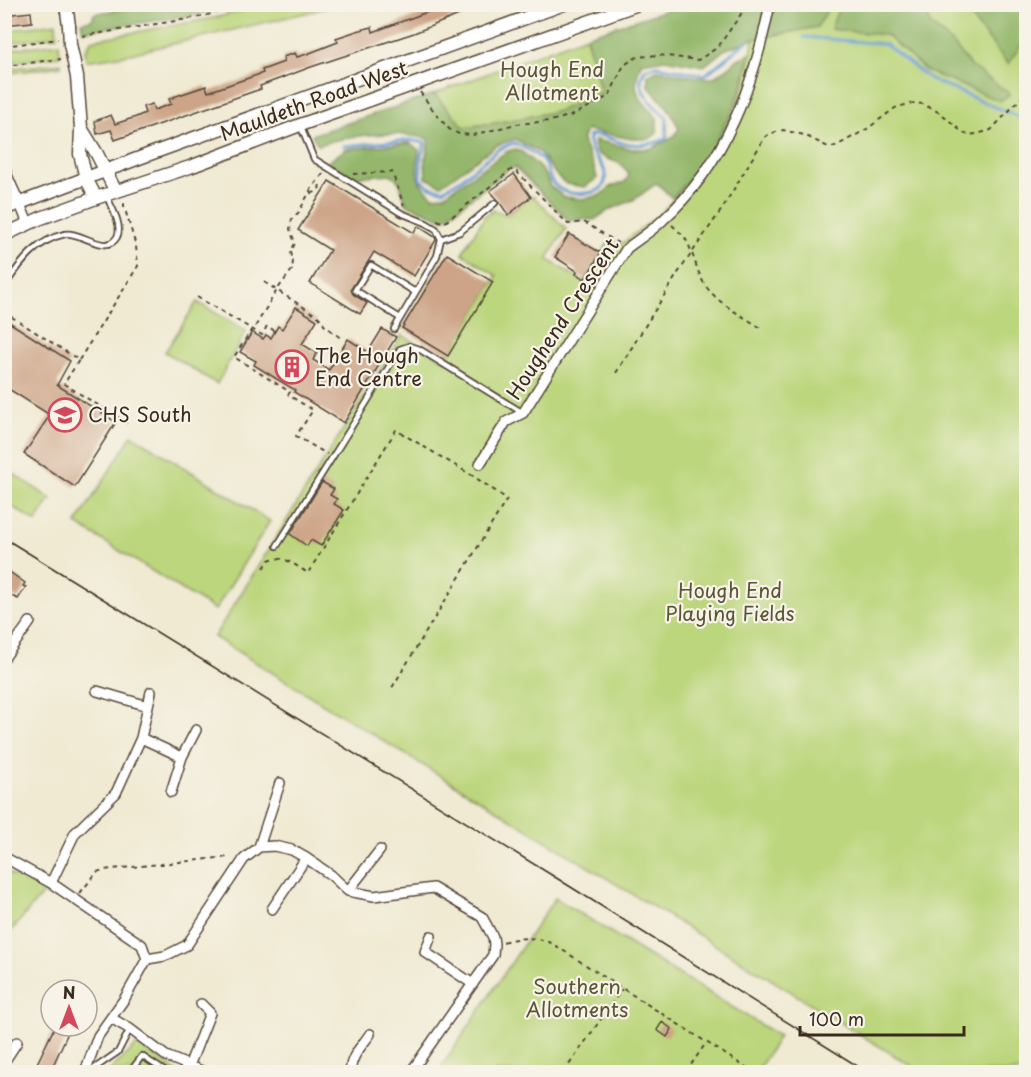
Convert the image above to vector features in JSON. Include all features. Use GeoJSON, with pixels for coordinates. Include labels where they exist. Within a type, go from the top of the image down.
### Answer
{"type":"FeatureCollection","features":[{"type":"Feature","properties":{"kind":"street"},"geometry":{"type":"LineString","coordinates":[[66,4],[69,40],[77,77],[81,128],[80,154],[86,178],[111,195]]}},
{"type":"Feature","properties":{"kind":"street","name":"Mauldeth Road West"},"geometry":{"type":"LineString","coordinates":[[4,209],[564,4]]}},
{"type":"Feature","properties":{"kind":"street","name":"Mauldeth Road West"},"geometry":{"type":"LineString","coordinates":[[4,235],[28,224],[638,4]]}},
{"type":"Feature","properties":{"kind":"street","name":"Houghend Crescent"},"geometry":{"type":"LineString","coordinates":[[480,464],[506,422],[523,414],[627,248],[665,219],[703,176],[738,114],[757,58],[770,4]]}},
{"type":"Feature","properties":{"kind":"street"},"geometry":{"type":"LineString","coordinates":[[81,128],[105,171],[111,195]]}},
{"type":"Feature","properties":{"kind":"street"},"geometry":{"type":"LineString","coordinates":[[4,167],[28,224]]}},
{"type":"Feature","properties":{"kind":"street"},"geometry":{"type":"LineString","coordinates":[[4,658],[30,622]]}},
{"type":"Feature","properties":{"kind":"street"},"geometry":{"type":"LineString","coordinates":[[97,691],[148,706]]}},
{"type":"Feature","properties":{"kind":"street"},"geometry":{"type":"LineString","coordinates":[[51,883],[75,833],[116,792],[141,738],[152,692]]}},
{"type":"Feature","properties":{"kind":"street"},"geometry":{"type":"LineString","coordinates":[[171,792],[182,757],[196,730]]}},
{"type":"Feature","properties":{"kind":"street"},"geometry":{"type":"LineString","coordinates":[[141,738],[182,757]]}},
{"type":"Feature","properties":{"kind":"street"},"geometry":{"type":"LineString","coordinates":[[147,958],[165,956],[187,945],[244,860],[259,847],[280,783]]}},
{"type":"Feature","properties":{"kind":"street"},"geometry":{"type":"LineString","coordinates":[[259,847],[274,846],[292,850],[331,875],[348,891],[374,896],[433,888],[482,917],[493,937],[492,955],[411,1072]]}},
{"type":"Feature","properties":{"kind":"street"},"geometry":{"type":"LineString","coordinates":[[348,891],[380,850]]}},
{"type":"Feature","properties":{"kind":"street"},"geometry":{"type":"LineString","coordinates":[[4,857],[51,883],[142,945],[147,958],[125,998],[98,1036],[87,1072]]}},
{"type":"Feature","properties":{"kind":"street"},"geometry":{"type":"LineString","coordinates":[[272,909],[306,858]]}},
{"type":"Feature","properties":{"kind":"street"},"geometry":{"type":"LineString","coordinates":[[432,936],[425,952],[473,984]]}},
{"type":"Feature","properties":{"kind":"street"},"geometry":{"type":"LineString","coordinates":[[189,1066],[210,1013],[201,1004]]}},
{"type":"Feature","properties":{"kind":"street"},"geometry":{"type":"LineString","coordinates":[[111,1018],[166,1056],[204,1072]]}},
{"type":"Feature","properties":{"kind":"street"},"geometry":{"type":"LineString","coordinates":[[351,1072],[352,1060],[370,1034]]}},
{"type":"Feature","properties":{"kind":"street"},"geometry":{"type":"LineString","coordinates":[[4,1062],[17,1042]]}},
{"type":"Feature","properties":{"kind":"lane"},"geometry":{"type":"LineString","coordinates":[[300,125],[314,159],[401,213],[432,226],[441,239],[437,256],[394,329]]}},
{"type":"Feature","properties":{"kind":"lane"},"geometry":{"type":"LineString","coordinates":[[4,284],[33,249],[53,238],[68,234],[104,245],[113,241],[118,235],[118,224],[111,195]]}},
{"type":"Feature","properties":{"kind":"lane"},"geometry":{"type":"LineString","coordinates":[[441,239],[460,232],[495,203]]}},
{"type":"Feature","properties":{"kind":"lane"},"geometry":{"type":"LineString","coordinates":[[400,318],[356,291],[360,282],[370,266],[416,292]]}},
{"type":"Feature","properties":{"kind":"lane"},"geometry":{"type":"LineString","coordinates":[[277,546],[400,349],[410,346],[419,349],[523,414]]}},
{"type":"Feature","properties":{"kind":"lane"},"geometry":{"type":"LineString","coordinates":[[87,1072],[118,1052],[130,1029]]}},
{"type":"Feature","properties":{"kind":"lane"},"geometry":{"type":"LineString","coordinates":[[130,1072],[142,1056],[166,1072]]}},
{"type":"Feature","properties":{"kind":"path"},"geometry":{"type":"LineString","coordinates":[[4,46],[69,40],[200,17],[248,4]]}},
{"type":"Feature","properties":{"kind":"path"},"geometry":{"type":"LineString","coordinates":[[423,98],[449,129],[459,134],[473,135],[516,124],[550,121],[573,115],[609,96],[624,65],[637,57],[659,55],[698,60],[706,56],[718,47],[748,4]]}},
{"type":"Feature","properties":{"kind":"path"},"geometry":{"type":"LineString","coordinates":[[4,66],[63,59]]}},
{"type":"Feature","properties":{"kind":"path"},"geometry":{"type":"LineString","coordinates":[[616,373],[769,134],[783,130],[790,131],[826,146],[838,146],[867,129],[895,108],[915,103],[931,107],[962,132],[977,135],[991,130],[1023,96]]}},
{"type":"Feature","properties":{"kind":"path"},"geometry":{"type":"LineString","coordinates":[[345,169],[354,175],[392,171],[403,205]]}},
{"type":"Feature","properties":{"kind":"path"},"geometry":{"type":"LineString","coordinates":[[331,170],[324,172],[292,219],[291,229],[295,243],[291,252],[292,270],[234,357],[290,392],[288,395],[313,410],[297,436],[332,457]]}},
{"type":"Feature","properties":{"kind":"path"},"geometry":{"type":"LineString","coordinates":[[434,218],[444,223],[511,170],[515,170],[568,224],[584,222],[627,248]]}},
{"type":"Feature","properties":{"kind":"path"},"geometry":{"type":"LineString","coordinates":[[309,192],[320,191],[318,182]]}},
{"type":"Feature","properties":{"kind":"path"},"geometry":{"type":"LineString","coordinates":[[111,195],[124,206],[136,246],[138,266],[64,384],[127,423]]}},
{"type":"Feature","properties":{"kind":"path"},"geometry":{"type":"LineString","coordinates":[[665,219],[684,237],[701,278],[712,293],[761,328]]}},
{"type":"Feature","properties":{"kind":"path"},"geometry":{"type":"LineString","coordinates":[[264,282],[319,317],[324,325],[342,339]]}},
{"type":"Feature","properties":{"kind":"path"},"geometry":{"type":"LineString","coordinates":[[196,297],[262,335],[267,326],[275,331]]}},
{"type":"Feature","properties":{"kind":"path"},"geometry":{"type":"LineString","coordinates":[[4,312],[79,360]]}},
{"type":"Feature","properties":{"kind":"path"},"geometry":{"type":"LineString","coordinates":[[264,568],[269,560],[277,557],[308,573],[396,430],[507,500],[390,691]]}},
{"type":"Feature","properties":{"kind":"path"},"geometry":{"type":"LineString","coordinates":[[75,900],[97,872],[103,870],[228,857]]}},
{"type":"Feature","properties":{"kind":"path"},"geometry":{"type":"LineString","coordinates":[[494,944],[518,938],[544,940],[553,944],[753,1072]]}},
{"type":"Feature","properties":{"kind":"path"},"geometry":{"type":"LineString","coordinates":[[564,1072],[623,988]]}},
{"type":"Feature","properties":{"kind":"path"},"geometry":{"type":"LineString","coordinates":[[686,1072],[706,1043]]}},
{"type":"Feature","properties":{"kind":"green space"},"geometry":{"type":"Polygon","coordinates":[[[149,4],[236,5],[189,16],[83,31],[81,22],[92,20],[94,14],[149,4]]]}},
{"type":"Feature","properties":{"kind":"green space"},"geometry":{"type":"Polygon","coordinates":[[[266,5],[340,5],[125,55],[86,61],[85,51],[92,40],[214,18],[266,5]]]}},
{"type":"Feature","properties":{"kind":"green space"},"geometry":{"type":"Polygon","coordinates":[[[682,5],[928,5],[929,23],[953,44],[972,67],[1010,94],[1000,101],[926,71],[886,35],[831,29],[839,7],[830,6],[817,27],[750,40],[724,50],[704,66],[665,59],[641,63],[636,88],[641,99],[657,118],[657,133],[649,139],[632,139],[586,130],[582,141],[597,178],[585,187],[566,184],[539,152],[515,139],[497,145],[441,185],[426,178],[425,161],[429,139],[373,134],[318,145],[312,135],[434,94],[464,127],[559,111],[601,92],[586,36],[682,5]]]}},
{"type":"Feature","properties":{"kind":"green space","name":"Hough End Playing Fields"},"geometry":{"type":"Polygon","coordinates":[[[758,5],[1026,5],[1026,1072],[921,1072],[214,637],[402,335],[445,361],[497,276],[462,253],[485,216],[494,210],[508,215],[533,196],[566,229],[547,259],[584,282],[610,240],[620,245],[660,214],[711,154],[735,111],[744,86],[758,5]]]}},
{"type":"Feature","properties":{"kind":"green space"},"geometry":{"type":"Polygon","coordinates":[[[965,5],[1026,5],[1026,38],[1008,64],[977,25],[965,5]]]}},
{"type":"Feature","properties":{"kind":"green space"},"geometry":{"type":"Polygon","coordinates":[[[56,23],[57,36],[5,43],[5,31],[56,23]]]}},
{"type":"Feature","properties":{"kind":"green space","name":"Hough End Allotment"},"geometry":{"type":"Polygon","coordinates":[[[586,36],[601,93],[559,111],[464,127],[434,94],[586,36]]]}},
{"type":"Feature","properties":{"kind":"green space"},"geometry":{"type":"Polygon","coordinates":[[[59,43],[60,56],[5,63],[5,50],[59,43]]]}},
{"type":"Feature","properties":{"kind":"green space"},"geometry":{"type":"Polygon","coordinates":[[[750,54],[733,110],[710,152],[680,190],[672,198],[657,183],[635,199],[609,210],[594,220],[569,221],[516,168],[510,168],[444,219],[406,204],[400,184],[390,174],[353,177],[328,162],[346,149],[410,143],[419,150],[417,171],[419,180],[433,196],[444,195],[506,152],[514,149],[522,152],[538,166],[550,186],[564,197],[584,199],[601,195],[612,186],[625,182],[629,175],[623,166],[599,155],[596,151],[595,140],[632,149],[650,149],[674,137],[679,128],[668,108],[648,86],[648,75],[657,70],[712,78],[738,59],[750,54]]]}},
{"type":"Feature","properties":{"kind":"green space"},"geometry":{"type":"Polygon","coordinates":[[[61,63],[61,66],[5,74],[5,69],[61,63]]]}},
{"type":"Feature","properties":{"kind":"green space"},"geometry":{"type":"Polygon","coordinates":[[[197,302],[246,331],[217,384],[165,352],[197,302]]]}},
{"type":"Feature","properties":{"kind":"green space"},"geometry":{"type":"Polygon","coordinates":[[[132,435],[270,521],[215,610],[76,524],[132,435]]]}},
{"type":"Feature","properties":{"kind":"green space"},"geometry":{"type":"Polygon","coordinates":[[[5,468],[51,499],[36,522],[5,502],[5,468]]]}},
{"type":"Feature","properties":{"kind":"green space"},"geometry":{"type":"Polygon","coordinates":[[[5,872],[39,886],[45,891],[5,938],[5,872]]]}},
{"type":"Feature","properties":{"kind":"green space","name":"Southern Allotments"},"geometry":{"type":"Polygon","coordinates":[[[555,898],[779,1036],[757,1072],[438,1072],[555,898]]]}},
{"type":"Feature","properties":{"kind":"green space"},"geometry":{"type":"Polygon","coordinates":[[[139,1045],[178,1072],[108,1072],[139,1045]]]}},
{"type":"Feature","properties":{"kind":"building"},"geometry":{"type":"Polygon","coordinates":[[[440,4],[484,5],[414,33],[260,86],[261,89],[115,140],[111,130],[97,134],[95,121],[111,115],[115,124],[136,117],[145,113],[143,107],[152,104],[154,110],[171,104],[169,99],[173,97],[206,86],[208,92],[263,73],[262,70],[284,62],[283,57],[295,53],[297,57],[307,54],[338,42],[336,38],[357,31],[372,27],[373,32],[441,7],[440,4]]]}},
{"type":"Feature","properties":{"kind":"building"},"geometry":{"type":"Polygon","coordinates":[[[31,12],[32,22],[4,25],[4,15],[31,12]]]}},
{"type":"Feature","properties":{"kind":"building"},"geometry":{"type":"Polygon","coordinates":[[[514,174],[531,197],[508,215],[490,191],[514,174]]]}},
{"type":"Feature","properties":{"kind":"building"},"geometry":{"type":"Polygon","coordinates":[[[329,181],[414,233],[418,226],[436,240],[414,276],[374,252],[351,289],[353,294],[367,303],[360,314],[310,283],[330,250],[298,230],[329,181]]]}},
{"type":"Feature","properties":{"kind":"building"},"geometry":{"type":"Polygon","coordinates":[[[569,234],[601,253],[585,279],[555,257],[569,234]]]}},
{"type":"Feature","properties":{"kind":"building"},"geometry":{"type":"Polygon","coordinates":[[[447,254],[493,282],[448,356],[402,328],[447,254]]]}},
{"type":"Feature","properties":{"kind":"building","name":"The Hough End Centre"},"geometry":{"type":"Polygon","coordinates":[[[296,307],[317,320],[302,344],[317,353],[313,360],[329,370],[348,339],[368,352],[382,329],[396,337],[344,423],[254,365],[256,361],[240,352],[252,332],[263,339],[266,335],[271,338],[278,326],[282,329],[296,307]]]}},
{"type":"Feature","properties":{"kind":"building"},"geometry":{"type":"Polygon","coordinates":[[[4,319],[70,361],[57,385],[116,422],[75,487],[24,454],[50,415],[4,386],[4,319]]]}},
{"type":"Feature","properties":{"kind":"building"},"geometry":{"type":"Polygon","coordinates":[[[322,482],[334,489],[330,495],[337,499],[334,504],[344,510],[321,546],[311,540],[307,546],[290,534],[322,482]]]}},
{"type":"Feature","properties":{"kind":"building"},"geometry":{"type":"Polygon","coordinates":[[[4,568],[25,583],[23,586],[26,587],[18,599],[4,592],[4,568]]]}},
{"type":"Feature","properties":{"kind":"building"},"geometry":{"type":"Polygon","coordinates":[[[662,1022],[672,1029],[667,1037],[657,1030],[662,1022]]]}},
{"type":"Feature","properties":{"kind":"building"},"geometry":{"type":"Polygon","coordinates":[[[49,1038],[66,1038],[50,1072],[33,1072],[49,1038]]]}},
{"type":"Feature","properties":{"kind":"waterway"},"geometry":{"type":"LineString","coordinates":[[804,37],[885,44],[934,81],[1026,120]]}},
{"type":"Feature","properties":{"kind":"waterway"},"geometry":{"type":"LineString","coordinates":[[344,146],[410,140],[425,143],[421,156],[420,179],[430,187],[443,190],[460,180],[499,149],[513,143],[531,151],[541,159],[551,180],[558,188],[572,193],[594,192],[603,187],[606,175],[591,148],[589,136],[601,136],[633,144],[650,144],[666,139],[667,118],[645,95],[641,84],[645,69],[656,66],[705,75],[747,41]]}},
{"type":"Feature","properties":{"kind":"tram line"},"geometry":{"type":"LineString","coordinates":[[4,538],[867,1072]]}},
{"type":"Feature","properties":{"kind":"place","name":"The Hough End Centre"},"geometry":{"type":"Point","coordinates":[292,367]}},
{"type":"Feature","properties":{"kind":"place","name":"CHS South"},"geometry":{"type":"Point","coordinates":[65,415]}}]}
